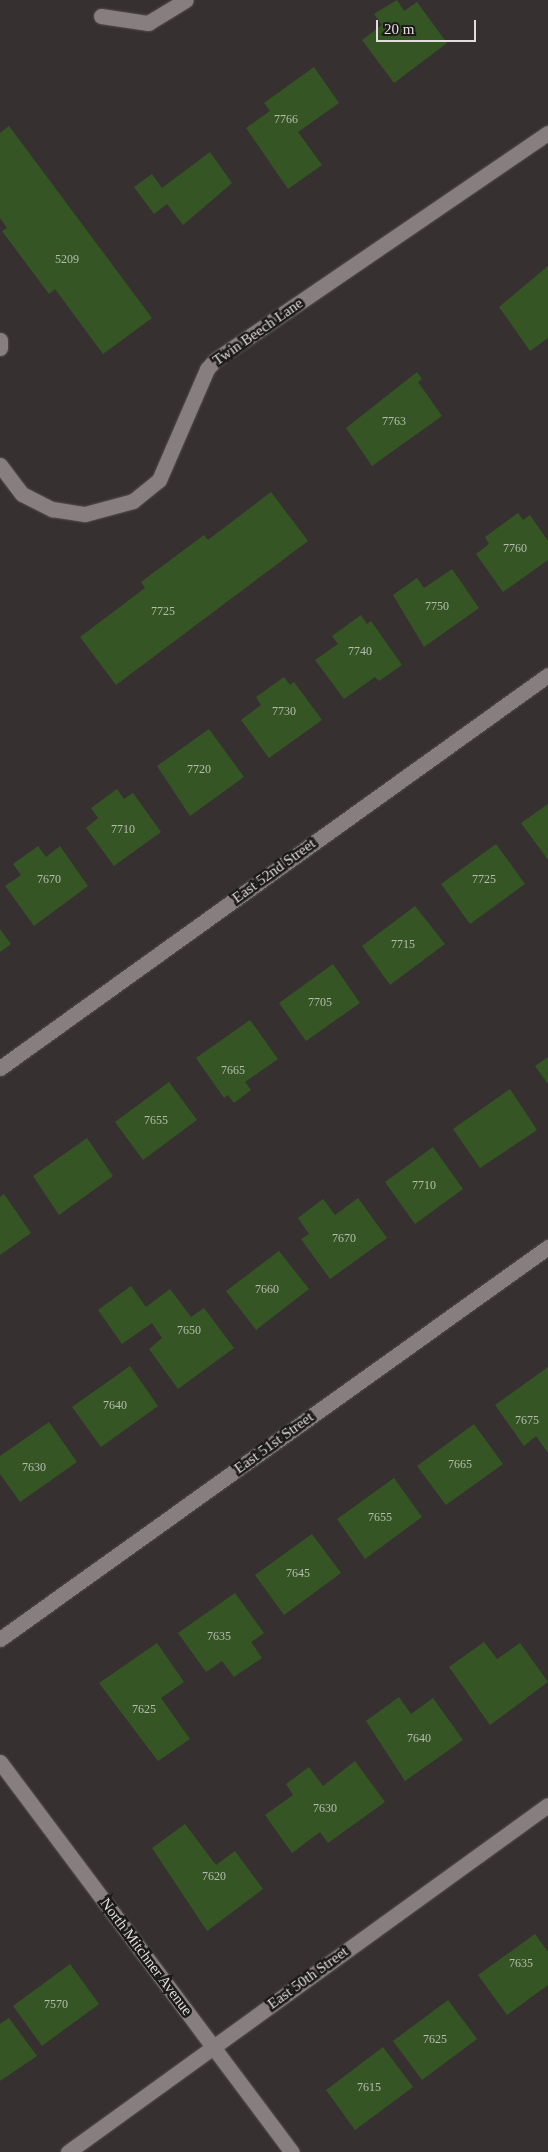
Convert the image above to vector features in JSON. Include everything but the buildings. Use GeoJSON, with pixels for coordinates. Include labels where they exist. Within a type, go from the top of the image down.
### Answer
{"type":"FeatureCollection","features":[{"type":"Feature","properties":{"kind":"street"},"geometry":{"type":"LineString","coordinates":[[100,16],[148,23],[186,0]]}},
{"type":"Feature","properties":{"kind":"street","name":"Twin Beech Lane"},"geometry":{"type":"LineString","coordinates":[[0,465],[9,481],[36,502],[68,513],[118,508],[133,501],[159,480],[207,369],[215,360],[548,133]]}},
{"type":"Feature","properties":{"kind":"street"},"geometry":{"type":"LineString","coordinates":[[0,340],[0,348]]}},
{"type":"Feature","properties":{"kind":"street","name":"East 52nd Street"},"geometry":{"type":"LineString","coordinates":[[0,1068],[548,675]]}},
{"type":"Feature","properties":{"kind":"street","name":"East 51st Street"},"geometry":{"type":"LineString","coordinates":[[0,1639],[548,1247]]}},
{"type":"Feature","properties":{"kind":"street","name":"North Mitchner Avenue"},"geometry":{"type":"LineString","coordinates":[[0,1762],[292,2152]]}},
{"type":"Feature","properties":{"kind":"street","name":"East 50th Street"},"geometry":{"type":"LineString","coordinates":[[68,2152],[548,1805]]}}]}
